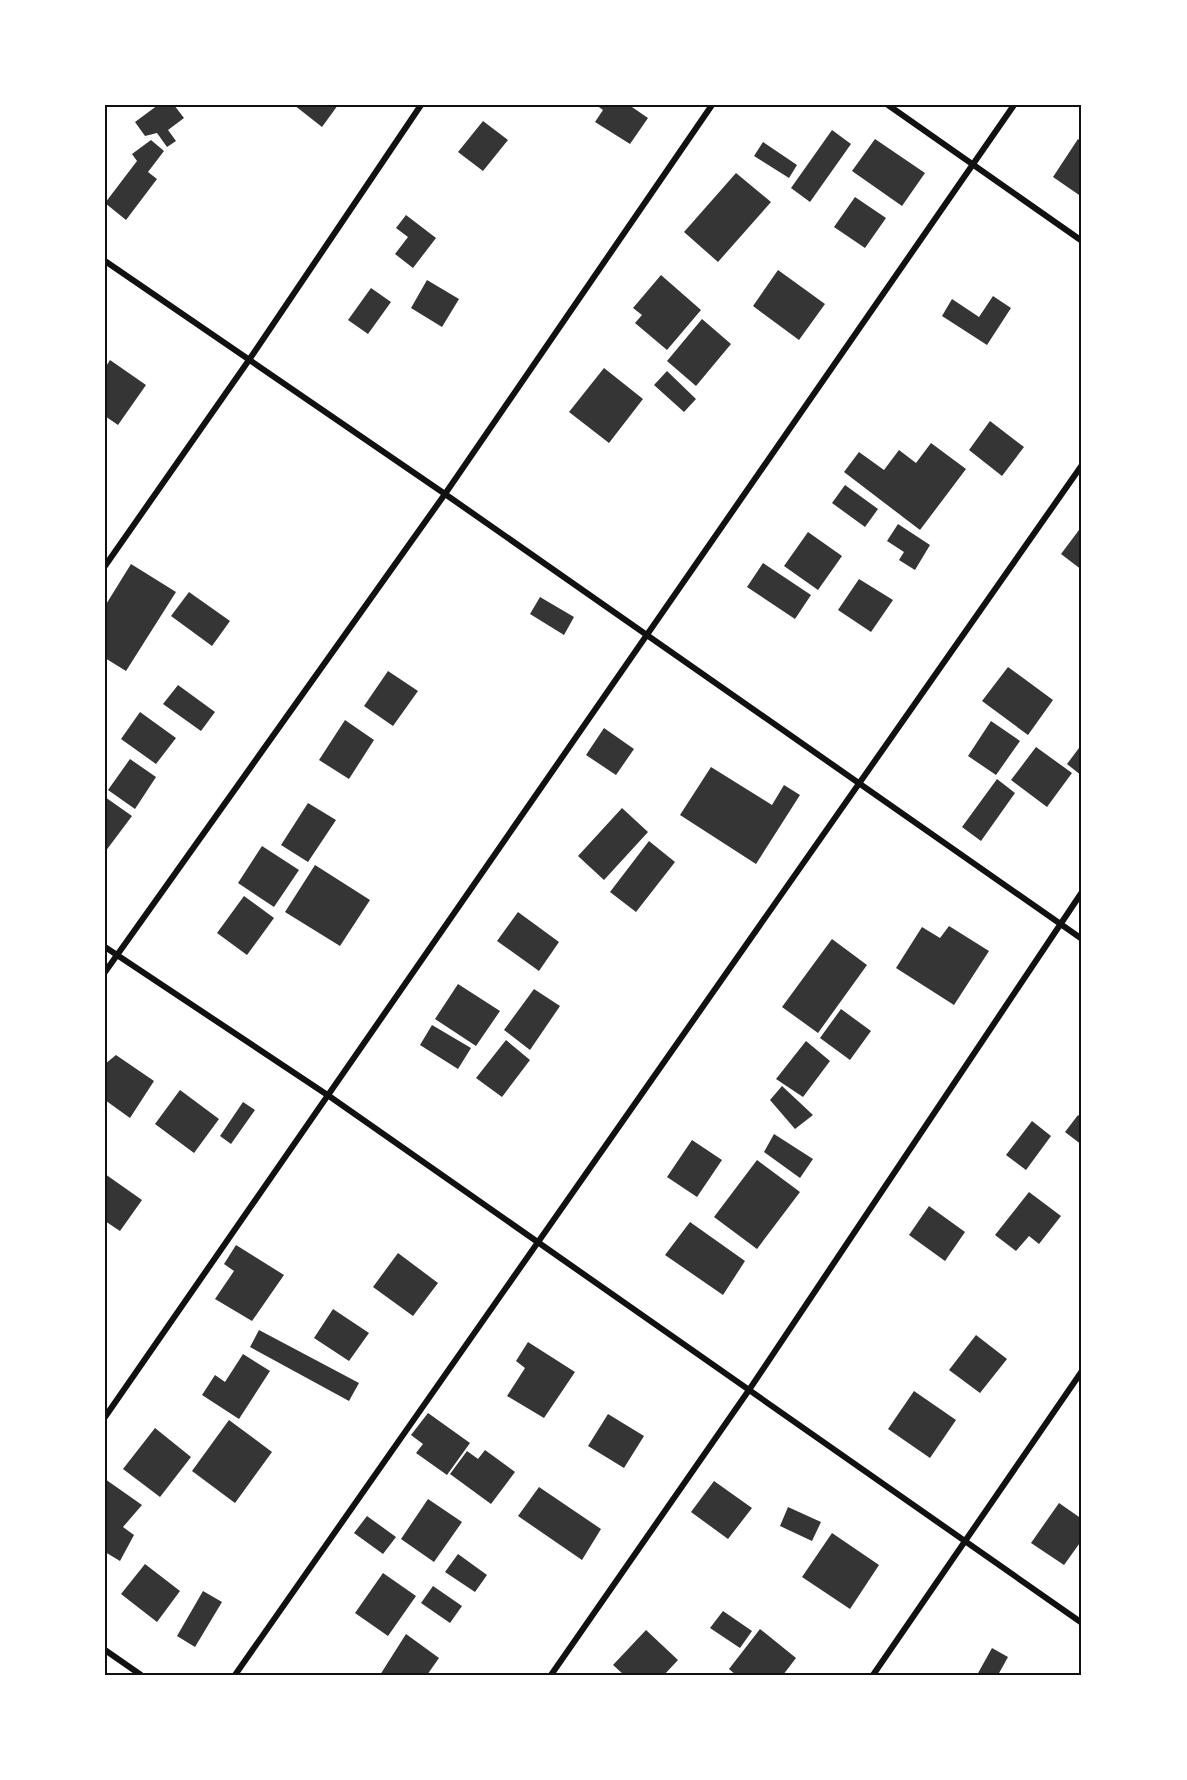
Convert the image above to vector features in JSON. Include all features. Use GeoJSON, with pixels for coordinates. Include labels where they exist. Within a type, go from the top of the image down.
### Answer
{"type":"FeatureCollection","features":[{"type":"Feature","properties":{"kind":"street"},"geometry":{"type":"LineString","coordinates":[[105,566],[249,360],[421,105]]}},
{"type":"Feature","properties":{"kind":"street"},"geometry":{"type":"LineString","coordinates":[[105,972],[445,494],[712,105]]}},
{"type":"Feature","properties":{"kind":"street"},"geometry":{"type":"LineString","coordinates":[[888,105],[1082,241]]}},
{"type":"Feature","properties":{"kind":"street"},"geometry":{"type":"LineString","coordinates":[[105,1417],[1014,105]]}},
{"type":"Feature","properties":{"kind":"street"},"geometry":{"type":"LineString","coordinates":[[105,261],[445,494],[645,636],[1082,939]]}},
{"type":"Feature","properties":{"kind":"street"},"geometry":{"type":"LineString","coordinates":[[235,1675],[857,783],[1082,465]]}},
{"type":"Feature","properties":{"kind":"street"},"geometry":{"type":"LineString","coordinates":[[551,1675],[749,1390],[1082,892]]}},
{"type":"Feature","properties":{"kind":"street"},"geometry":{"type":"LineString","coordinates":[[105,947],[329,1096],[1082,1623]]}},
{"type":"Feature","properties":{"kind":"street"},"geometry":{"type":"LineString","coordinates":[[873,1675],[1082,1371]]}},
{"type":"Feature","properties":{"kind":"street"},"geometry":{"type":"LineString","coordinates":[[105,1650],[141,1675]]}},
{"type":"Feature","properties":{"kind":"building"},"geometry":{"type":"Polygon","coordinates":[[[158,105],[174,105],[184,118],[168,130],[176,141],[167,147],[157,133],[145,136],[135,122],[158,105]]]}},
{"type":"Feature","properties":{"kind":"building"},"geometry":{"type":"Polygon","coordinates":[[[294,105],[338,105],[322,127],[294,105]]]}},
{"type":"Feature","properties":{"kind":"building"},"geometry":{"type":"Polygon","coordinates":[[[596,105],[629,105],[648,118],[630,144],[595,122],[603,110],[596,105]]]}},
{"type":"Feature","properties":{"kind":"building"},"geometry":{"type":"Polygon","coordinates":[[[483,121],[508,140],[483,171],[458,152],[483,121]]]}},
{"type":"Feature","properties":{"kind":"building"},"geometry":{"type":"Polygon","coordinates":[[[832,130],[851,144],[810,202],[791,188],[832,130]]]}},
{"type":"Feature","properties":{"kind":"building"},"geometry":{"type":"Polygon","coordinates":[[[875,139],[925,173],[902,206],[852,171],[875,139]]]}},
{"type":"Feature","properties":{"kind":"building"},"geometry":{"type":"Polygon","coordinates":[[[1078,139],[1082,142],[1082,197],[1053,177],[1078,139]]]}},
{"type":"Feature","properties":{"kind":"building"},"geometry":{"type":"Polygon","coordinates":[[[151,140],[164,151],[148,172],[157,179],[126,220],[105,203],[137,161],[132,154],[151,140]]]}},
{"type":"Feature","properties":{"kind":"building"},"geometry":{"type":"Polygon","coordinates":[[[763,142],[797,165],[789,178],[754,156],[763,142]]]}},
{"type":"Feature","properties":{"kind":"building"},"geometry":{"type":"Polygon","coordinates":[[[736,173],[771,202],[718,262],[684,232],[736,173]]]}},
{"type":"Feature","properties":{"kind":"building"},"geometry":{"type":"Polygon","coordinates":[[[855,197],[886,218],[865,248],[834,227],[855,197]]]}},
{"type":"Feature","properties":{"kind":"building"},"geometry":{"type":"Polygon","coordinates":[[[406,215],[436,238],[413,268],[395,254],[408,237],[396,228],[406,215]]]}},
{"type":"Feature","properties":{"kind":"building"},"geometry":{"type":"Polygon","coordinates":[[[778,270],[825,304],[799,340],[753,306],[778,270]]]}},
{"type":"Feature","properties":{"kind":"building"},"geometry":{"type":"Polygon","coordinates":[[[661,275],[701,310],[667,350],[635,323],[642,315],[633,308],[661,275]]]}},
{"type":"Feature","properties":{"kind":"building"},"geometry":{"type":"Polygon","coordinates":[[[427,280],[459,299],[442,327],[411,308],[427,280]]]}},
{"type":"Feature","properties":{"kind":"building"},"geometry":{"type":"Polygon","coordinates":[[[371,288],[391,302],[368,334],[348,320],[371,288]]]}},
{"type":"Feature","properties":{"kind":"building"},"geometry":{"type":"Polygon","coordinates":[[[993,296],[1011,308],[987,345],[942,316],[952,299],[979,317],[993,296]]]}},
{"type":"Feature","properties":{"kind":"building"},"geometry":{"type":"Polygon","coordinates":[[[702,319],[731,344],[696,386],[667,361],[702,319]]]}},
{"type":"Feature","properties":{"kind":"building"},"geometry":{"type":"Polygon","coordinates":[[[110,360],[146,385],[118,425],[105,416],[105,368],[110,360]]]}},
{"type":"Feature","properties":{"kind":"building"},"geometry":{"type":"Polygon","coordinates":[[[604,368],[643,399],[609,443],[569,412],[604,368]]]}},
{"type":"Feature","properties":{"kind":"building"},"geometry":{"type":"Polygon","coordinates":[[[667,371],[696,399],[684,412],[654,385],[667,371]]]}},
{"type":"Feature","properties":{"kind":"building"},"geometry":{"type":"Polygon","coordinates":[[[990,421],[1024,447],[1002,476],[969,450],[990,421]]]}},
{"type":"Feature","properties":{"kind":"building"},"geometry":{"type":"Polygon","coordinates":[[[931,443],[966,469],[920,530],[844,472],[859,452],[884,470],[899,450],[916,463],[931,443]]]}},
{"type":"Feature","properties":{"kind":"building"},"geometry":{"type":"Polygon","coordinates":[[[845,485],[878,509],[865,527],[832,503],[845,485]]]}},
{"type":"Feature","properties":{"kind":"building"},"geometry":{"type":"Polygon","coordinates":[[[898,524],[930,545],[915,570],[899,560],[904,552],[887,541],[898,524]]]}},
{"type":"Feature","properties":{"kind":"building"},"geometry":{"type":"Polygon","coordinates":[[[1082,526],[1082,570],[1061,554],[1082,526]]]}},
{"type":"Feature","properties":{"kind":"building"},"geometry":{"type":"Polygon","coordinates":[[[808,532],[842,556],[818,590],[784,566],[808,532]]]}},
{"type":"Feature","properties":{"kind":"building"},"geometry":{"type":"Polygon","coordinates":[[[763,563],[811,595],[795,619],[747,587],[763,563]]]}},
{"type":"Feature","properties":{"kind":"building"},"geometry":{"type":"Polygon","coordinates":[[[131,564],[176,592],[126,671],[105,658],[105,606],[131,564]]]}},
{"type":"Feature","properties":{"kind":"building"},"geometry":{"type":"Polygon","coordinates":[[[859,579],[893,600],[871,632],[838,610],[859,579]]]}},
{"type":"Feature","properties":{"kind":"building"},"geometry":{"type":"Polygon","coordinates":[[[189,592],[230,621],[212,646],[171,616],[189,592]]]}},
{"type":"Feature","properties":{"kind":"building"},"geometry":{"type":"Polygon","coordinates":[[[540,597],[574,617],[564,635],[530,614],[540,597]]]}},
{"type":"Feature","properties":{"kind":"building"},"geometry":{"type":"Polygon","coordinates":[[[1008,667],[1053,700],[1028,735],[982,701],[1008,667]]]}},
{"type":"Feature","properties":{"kind":"building"},"geometry":{"type":"Polygon","coordinates":[[[388,671],[418,691],[393,726],[364,706],[388,671]]]}},
{"type":"Feature","properties":{"kind":"building"},"geometry":{"type":"Polygon","coordinates":[[[178,685],[215,712],[201,731],[163,704],[178,685]]]}},
{"type":"Feature","properties":{"kind":"building"},"geometry":{"type":"Polygon","coordinates":[[[140,712],[176,738],[156,764],[121,739],[140,712]]]}},
{"type":"Feature","properties":{"kind":"building"},"geometry":{"type":"Polygon","coordinates":[[[345,720],[374,740],[349,779],[319,760],[345,720]]]}},
{"type":"Feature","properties":{"kind":"building"},"geometry":{"type":"Polygon","coordinates":[[[991,721],[1020,741],[996,775],[968,756],[991,721]]]}},
{"type":"Feature","properties":{"kind":"building"},"geometry":{"type":"Polygon","coordinates":[[[604,728],[634,749],[616,775],[586,755],[604,728]]]}},
{"type":"Feature","properties":{"kind":"building"},"geometry":{"type":"Polygon","coordinates":[[[1082,744],[1082,776],[1067,764],[1082,744]]]}},
{"type":"Feature","properties":{"kind":"building"},"geometry":{"type":"Polygon","coordinates":[[[1036,747],[1072,773],[1047,807],[1011,780],[1036,747]]]}},
{"type":"Feature","properties":{"kind":"building"},"geometry":{"type":"Polygon","coordinates":[[[130,759],[156,777],[135,809],[108,790],[130,759]]]}},
{"type":"Feature","properties":{"kind":"building"},"geometry":{"type":"Polygon","coordinates":[[[711,767],[772,805],[784,785],[800,795],[756,864],[680,815],[711,767]]]}},
{"type":"Feature","properties":{"kind":"building"},"geometry":{"type":"Polygon","coordinates":[[[997,779],[1015,793],[981,841],[962,827],[997,779]]]}},
{"type":"Feature","properties":{"kind":"building"},"geometry":{"type":"Polygon","coordinates":[[[105,797],[132,816],[105,852],[105,797]]]}},
{"type":"Feature","properties":{"kind":"building"},"geometry":{"type":"Polygon","coordinates":[[[308,803],[336,820],[308,862],[281,845],[308,803]]]}},
{"type":"Feature","properties":{"kind":"building"},"geometry":{"type":"Polygon","coordinates":[[[622,808],[648,832],[604,880],[578,856],[622,808]]]}},
{"type":"Feature","properties":{"kind":"building"},"geometry":{"type":"Polygon","coordinates":[[[649,841],[675,862],[636,912],[610,892],[649,841]]]}},
{"type":"Feature","properties":{"kind":"building"},"geometry":{"type":"Polygon","coordinates":[[[262,846],[299,870],[274,907],[238,883],[262,846]]]}},
{"type":"Feature","properties":{"kind":"building"},"geometry":{"type":"Polygon","coordinates":[[[315,865],[370,900],[340,946],[285,912],[315,865]]]}},
{"type":"Feature","properties":{"kind":"building"},"geometry":{"type":"Polygon","coordinates":[[[244,896],[274,918],[247,955],[217,933],[244,896]]]}},
{"type":"Feature","properties":{"kind":"building"},"geometry":{"type":"Polygon","coordinates":[[[518,912],[559,942],[539,971],[497,941],[518,912]]]}},
{"type":"Feature","properties":{"kind":"building"},"geometry":{"type":"Polygon","coordinates":[[[949,926],[989,951],[954,1005],[896,968],[922,927],[940,938],[949,926]]]}},
{"type":"Feature","properties":{"kind":"building"},"geometry":{"type":"Polygon","coordinates":[[[832,939],[867,965],[818,1033],[782,1007],[832,939]]]}},
{"type":"Feature","properties":{"kind":"building"},"geometry":{"type":"Polygon","coordinates":[[[458,984],[500,1011],[476,1046],[435,1019],[458,984]]]}},
{"type":"Feature","properties":{"kind":"building"},"geometry":{"type":"Polygon","coordinates":[[[534,989],[560,1006],[530,1050],[504,1030],[534,989]]]}},
{"type":"Feature","properties":{"kind":"building"},"geometry":{"type":"Polygon","coordinates":[[[841,1009],[871,1031],[850,1060],[820,1038],[841,1009]]]}},
{"type":"Feature","properties":{"kind":"building"},"geometry":{"type":"Polygon","coordinates":[[[432,1025],[471,1048],[458,1069],[420,1045],[432,1025]]]}},
{"type":"Feature","properties":{"kind":"building"},"geometry":{"type":"Polygon","coordinates":[[[506,1040],[530,1060],[502,1097],[476,1078],[506,1040]]]}},
{"type":"Feature","properties":{"kind":"building"},"geometry":{"type":"Polygon","coordinates":[[[806,1041],[830,1061],[803,1097],[776,1079],[806,1041]]]}},
{"type":"Feature","properties":{"kind":"building"},"geometry":{"type":"Polygon","coordinates":[[[116,1055],[154,1081],[130,1118],[105,1100],[105,1064],[116,1055]]]}},
{"type":"Feature","properties":{"kind":"building"},"geometry":{"type":"Polygon","coordinates":[[[782,1086],[813,1115],[795,1129],[770,1100],[782,1086]]]}},
{"type":"Feature","properties":{"kind":"building"},"geometry":{"type":"Polygon","coordinates":[[[180,1090],[219,1119],[194,1153],[155,1124],[180,1090]]]}},
{"type":"Feature","properties":{"kind":"building"},"geometry":{"type":"Polygon","coordinates":[[[243,1102],[255,1110],[231,1144],[220,1136],[243,1102]]]}},
{"type":"Feature","properties":{"kind":"building"},"geometry":{"type":"Polygon","coordinates":[[[1078,1115],[1082,1118],[1082,1145],[1065,1132],[1078,1115]]]}},
{"type":"Feature","properties":{"kind":"building"},"geometry":{"type":"Polygon","coordinates":[[[1032,1121],[1051,1136],[1026,1170],[1006,1155],[1032,1121]]]}},
{"type":"Feature","properties":{"kind":"building"},"geometry":{"type":"Polygon","coordinates":[[[774,1134],[813,1159],[800,1178],[764,1152],[774,1134]]]}},
{"type":"Feature","properties":{"kind":"building"},"geometry":{"type":"Polygon","coordinates":[[[692,1140],[722,1160],[697,1197],[667,1177],[692,1140]]]}},
{"type":"Feature","properties":{"kind":"building"},"geometry":{"type":"Polygon","coordinates":[[[757,1160],[800,1192],[757,1249],[714,1217],[757,1160]]]}},
{"type":"Feature","properties":{"kind":"building"},"geometry":{"type":"Polygon","coordinates":[[[105,1174],[142,1200],[120,1231],[105,1221],[105,1174]]]}},
{"type":"Feature","properties":{"kind":"building"},"geometry":{"type":"Polygon","coordinates":[[[1029,1192],[1061,1216],[1039,1244],[1029,1236],[1016,1251],[995,1235],[1029,1192]]]}},
{"type":"Feature","properties":{"kind":"building"},"geometry":{"type":"Polygon","coordinates":[[[929,1206],[965,1232],[945,1261],[909,1235],[929,1206]]]}},
{"type":"Feature","properties":{"kind":"building"},"geometry":{"type":"Polygon","coordinates":[[[690,1222],[745,1261],[723,1295],[665,1255],[690,1222]]]}},
{"type":"Feature","properties":{"kind":"building"},"geometry":{"type":"Polygon","coordinates":[[[236,1245],[284,1275],[252,1321],[215,1299],[234,1271],[224,1264],[236,1245]]]}},
{"type":"Feature","properties":{"kind":"building"},"geometry":{"type":"Polygon","coordinates":[[[398,1253],[438,1283],[413,1316],[373,1287],[398,1253]]]}},
{"type":"Feature","properties":{"kind":"building"},"geometry":{"type":"Polygon","coordinates":[[[333,1309],[369,1333],[349,1361],[314,1338],[333,1309]]]}},
{"type":"Feature","properties":{"kind":"building"},"geometry":{"type":"Polygon","coordinates":[[[259,1330],[359,1383],[349,1401],[250,1347],[259,1330]]]}},
{"type":"Feature","properties":{"kind":"building"},"geometry":{"type":"Polygon","coordinates":[[[976,1335],[1007,1359],[980,1393],[949,1370],[976,1335]]]}},
{"type":"Feature","properties":{"kind":"building"},"geometry":{"type":"Polygon","coordinates":[[[528,1342],[575,1372],[544,1418],[507,1396],[525,1368],[516,1361],[528,1342]]]}},
{"type":"Feature","properties":{"kind":"building"},"geometry":{"type":"Polygon","coordinates":[[[243,1354],[270,1371],[239,1419],[202,1395],[215,1375],[225,1382],[243,1354]]]}},
{"type":"Feature","properties":{"kind":"building"},"geometry":{"type":"Polygon","coordinates":[[[914,1391],[956,1420],[930,1458],[888,1429],[914,1391]]]}},
{"type":"Feature","properties":{"kind":"building"},"geometry":{"type":"Polygon","coordinates":[[[428,1413],[470,1443],[447,1475],[416,1453],[423,1444],[411,1435],[428,1413]]]}},
{"type":"Feature","properties":{"kind":"building"},"geometry":{"type":"Polygon","coordinates":[[[608,1414],[644,1436],[624,1468],[588,1446],[608,1414]]]}},
{"type":"Feature","properties":{"kind":"building"},"geometry":{"type":"Polygon","coordinates":[[[229,1420],[272,1452],[235,1503],[192,1471],[229,1420]]]}},
{"type":"Feature","properties":{"kind":"building"},"geometry":{"type":"Polygon","coordinates":[[[155,1428],[191,1457],[160,1497],[123,1469],[155,1428]]]}},
{"type":"Feature","properties":{"kind":"building"},"geometry":{"type":"Polygon","coordinates":[[[485,1450],[515,1472],[491,1504],[450,1474],[467,1451],[478,1459],[485,1450]]]}},
{"type":"Feature","properties":{"kind":"building"},"geometry":{"type":"Polygon","coordinates":[[[105,1479],[142,1505],[123,1527],[134,1535],[120,1561],[105,1552],[105,1479]]]}},
{"type":"Feature","properties":{"kind":"building"},"geometry":{"type":"Polygon","coordinates":[[[714,1481],[752,1508],[728,1539],[691,1512],[714,1481]]]}},
{"type":"Feature","properties":{"kind":"building"},"geometry":{"type":"Polygon","coordinates":[[[539,1487],[601,1529],[582,1560],[518,1516],[539,1487]]]}},
{"type":"Feature","properties":{"kind":"building"},"geometry":{"type":"Polygon","coordinates":[[[428,1499],[462,1522],[434,1562],[401,1539],[428,1499]]]}},
{"type":"Feature","properties":{"kind":"building"},"geometry":{"type":"Polygon","coordinates":[[[1059,1503],[1082,1519],[1082,1540],[1064,1565],[1031,1543],[1059,1503]]]}},
{"type":"Feature","properties":{"kind":"building"},"geometry":{"type":"Polygon","coordinates":[[[788,1507],[821,1522],[812,1541],[780,1526],[788,1507]]]}},
{"type":"Feature","properties":{"kind":"building"},"geometry":{"type":"Polygon","coordinates":[[[367,1516],[396,1537],[383,1554],[354,1533],[367,1516]]]}},
{"type":"Feature","properties":{"kind":"building"},"geometry":{"type":"Polygon","coordinates":[[[832,1533],[879,1565],[850,1609],[802,1577],[832,1533]]]}},
{"type":"Feature","properties":{"kind":"building"},"geometry":{"type":"Polygon","coordinates":[[[458,1554],[487,1575],[475,1592],[445,1572],[458,1554]]]}},
{"type":"Feature","properties":{"kind":"building"},"geometry":{"type":"Polygon","coordinates":[[[145,1564],[180,1591],[157,1622],[121,1594],[145,1564]]]}},
{"type":"Feature","properties":{"kind":"building"},"geometry":{"type":"Polygon","coordinates":[[[383,1573],[416,1596],[388,1636],[355,1613],[383,1573]]]}},
{"type":"Feature","properties":{"kind":"building"},"geometry":{"type":"Polygon","coordinates":[[[433,1586],[462,1606],[450,1623],[421,1603],[433,1586]]]}},
{"type":"Feature","properties":{"kind":"building"},"geometry":{"type":"Polygon","coordinates":[[[203,1591],[222,1602],[195,1647],[177,1636],[203,1591]]]}},
{"type":"Feature","properties":{"kind":"building"},"geometry":{"type":"Polygon","coordinates":[[[723,1611],[752,1631],[740,1648],[710,1628],[723,1611]]]}},
{"type":"Feature","properties":{"kind":"building"},"geometry":{"type":"Polygon","coordinates":[[[760,1629],[796,1658],[783,1675],[736,1675],[729,1669],[760,1629]]]}},
{"type":"Feature","properties":{"kind":"building"},"geometry":{"type":"Polygon","coordinates":[[[646,1630],[678,1660],[664,1675],[624,1675],[613,1665],[646,1630]]]}},
{"type":"Feature","properties":{"kind":"building"},"geometry":{"type":"Polygon","coordinates":[[[406,1634],[439,1658],[427,1675],[380,1675],[406,1634]]]}},
{"type":"Feature","properties":{"kind":"building"},"geometry":{"type":"Polygon","coordinates":[[[992,1648],[1008,1657],[998,1675],[977,1675],[992,1648]]]}}]}
